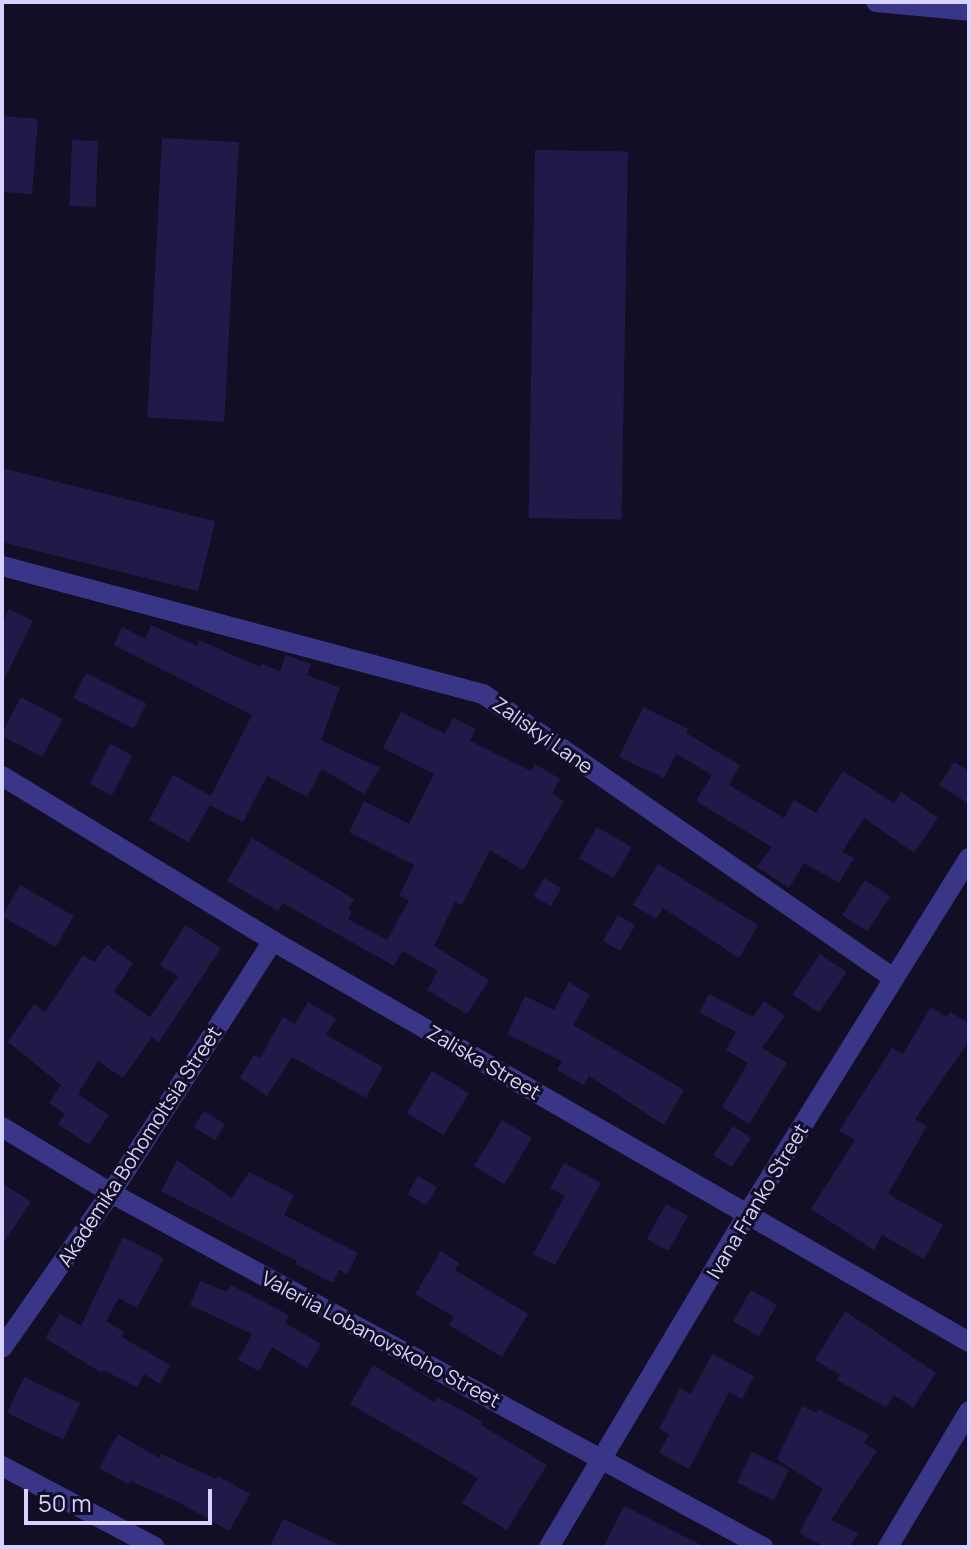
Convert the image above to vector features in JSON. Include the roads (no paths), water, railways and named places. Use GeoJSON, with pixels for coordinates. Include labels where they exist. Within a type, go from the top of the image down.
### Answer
{"type":"FeatureCollection","features":[{"type":"Feature","properties":{"kind":"street"},"geometry":{"type":"LineString","coordinates":[[876,2],[969,11]]}},
{"type":"Feature","properties":{"kind":"street","name":"Zaliskyi Lane"},"geometry":{"type":"LineString","coordinates":[[2,566],[483,694],[893,978]]}},
{"type":"Feature","properties":{"kind":"street","name":"Zaliska Street"},"geometry":{"type":"LineString","coordinates":[[2,776],[273,941],[969,1342]]}},
{"type":"Feature","properties":{"kind":"street","name":"Ivana Franko Street"},"geometry":{"type":"LineString","coordinates":[[549,1547],[748,1213],[969,858]]}},
{"type":"Feature","properties":{"kind":"street","name":"Akademika Bohomoltsia Street"},"geometry":{"type":"LineString","coordinates":[[2,1348],[111,1193],[273,941]]}},
{"type":"Feature","properties":{"kind":"street","name":"Valeriia Lobanovskoho Street"},"geometry":{"type":"LineString","coordinates":[[2,1127],[111,1193],[763,1547]]}},
{"type":"Feature","properties":{"kind":"street"},"geometry":{"type":"LineString","coordinates":[[888,1547],[969,1411]]}},
{"type":"Feature","properties":{"kind":"street"},"geometry":{"type":"LineString","coordinates":[[2,1466],[155,1547]]}}]}
